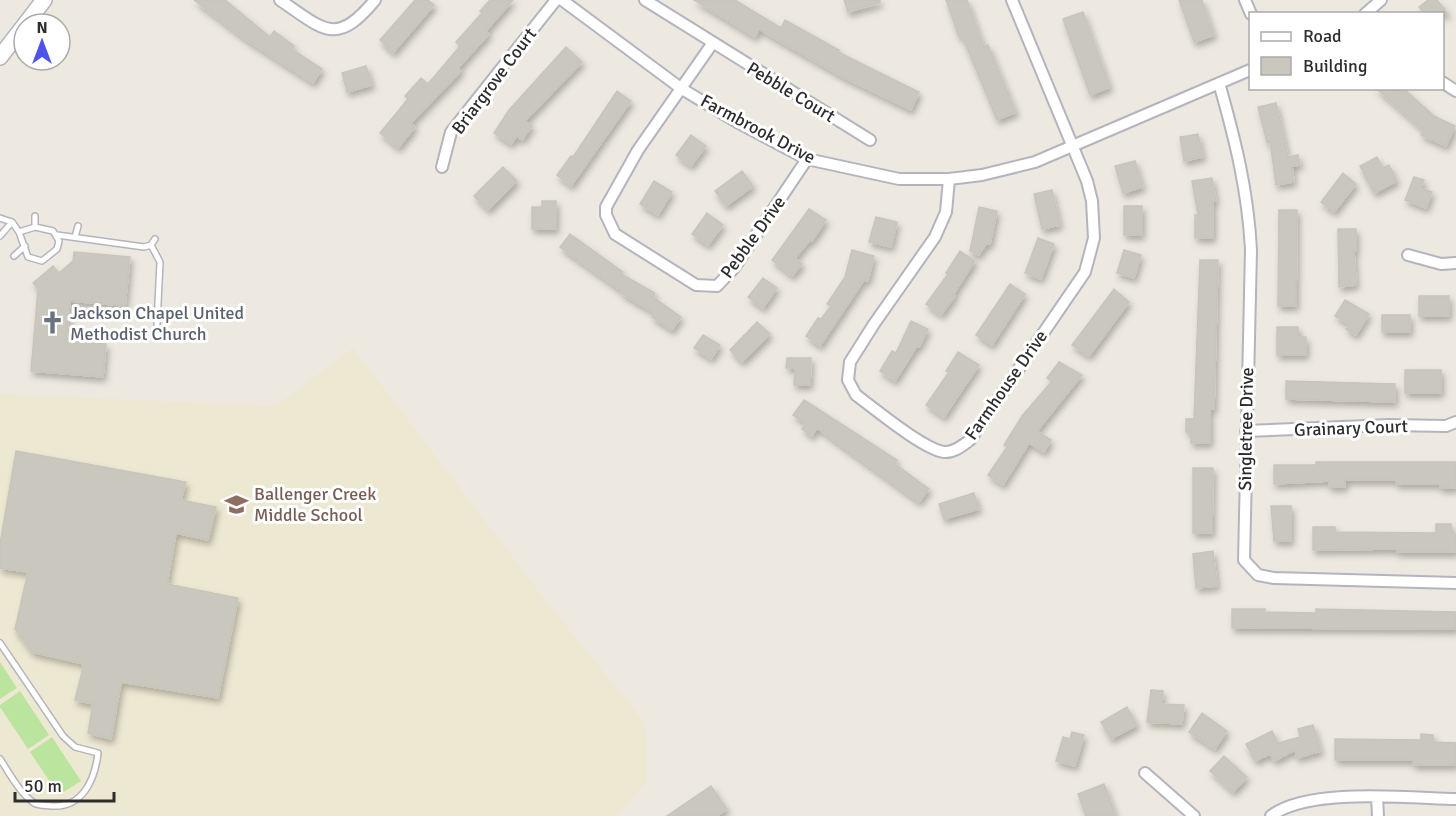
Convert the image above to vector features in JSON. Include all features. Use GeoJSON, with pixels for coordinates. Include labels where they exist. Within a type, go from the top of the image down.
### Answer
{"type":"FeatureCollection","features":[{"type":"Feature","properties":{"kind":"main road"},"geometry":{"type":"LineString","coordinates":[[0,57],[44,0]]}},
{"type":"Feature","properties":{"kind":"street"},"geometry":{"type":"LineString","coordinates":[[280,0],[316,25],[336,30],[355,22],[375,0]]}},
{"type":"Feature","properties":{"kind":"street","name":"Briargrove Court"},"geometry":{"type":"LineString","coordinates":[[442,167],[451,132],[556,0]]}},
{"type":"Feature","properties":{"kind":"street","name":"Farmbrook Drive"},"geometry":{"type":"LineString","coordinates":[[562,0],[682,89],[737,122],[807,159],[899,179],[949,179],[982,175],[1035,162],[1249,71]]}},
{"type":"Feature","properties":{"kind":"street","name":"Pebble Court"},"geometry":{"type":"LineString","coordinates":[[645,0],[712,44],[870,140]]}},
{"type":"Feature","properties":{"kind":"street"},"geometry":{"type":"LineString","coordinates":[[1012,0],[1073,147]]}},
{"type":"Feature","properties":{"kind":"street"},"geometry":{"type":"LineString","coordinates":[[682,89],[712,44]]}},
{"type":"Feature","properties":{"kind":"street","name":"Singletree Drive"},"geometry":{"type":"LineString","coordinates":[[1219,83],[1243,171],[1249,206],[1251,249],[1244,560],[1258,575],[1274,578],[1456,583]]}},
{"type":"Feature","properties":{"kind":"street","name":"Pebble Drive"},"geometry":{"type":"LineString","coordinates":[[682,89],[638,150],[606,207],[606,215],[615,234],[696,285],[717,286],[734,268],[807,159]]}},
{"type":"Feature","properties":{"kind":"street","name":"Farmhouse Drive"},"geometry":{"type":"LineString","coordinates":[[949,179],[946,213],[935,237],[874,324],[850,362],[847,371],[850,387],[856,395],[919,439],[944,452],[953,451],[970,440],[1084,272],[1094,238],[1093,212],[1088,181],[1073,147]]}},
{"type":"Feature","properties":{"kind":"street"},"geometry":{"type":"LineString","coordinates":[[1408,255],[1441,264],[1456,263]]}},
{"type":"Feature","properties":{"kind":"street","name":"Grainary Court"},"geometry":{"type":"LineString","coordinates":[[1246,431],[1390,425],[1446,426],[1456,422]]}},
{"type":"Feature","properties":{"kind":"street"},"geometry":{"type":"LineString","coordinates":[[1145,773],[1194,816]]}},
{"type":"Feature","properties":{"kind":"street"},"geometry":{"type":"LineString","coordinates":[[1377,797],[1378,816]]}},
{"type":"Feature","properties":{"kind":"street"},"geometry":{"type":"LineString","coordinates":[[1271,816],[1278,811],[1315,799],[1377,797],[1456,799]]}},
{"type":"Feature","properties":{"kind":"lane"},"geometry":{"type":"LineString","coordinates":[[35,216],[35,226]]}},
{"type":"Feature","properties":{"kind":"lane"},"geometry":{"type":"LineString","coordinates":[[0,219],[12,222],[19,232],[28,257],[42,261],[57,249],[59,241],[57,235]]}},
{"type":"Feature","properties":{"kind":"lane"},"geometry":{"type":"LineString","coordinates":[[0,236],[12,222]]}},
{"type":"Feature","properties":{"kind":"lane"},"geometry":{"type":"LineString","coordinates":[[19,232],[35,226],[57,235],[144,247],[151,245],[155,239]]}},
{"type":"Feature","properties":{"kind":"lane"},"geometry":{"type":"LineString","coordinates":[[75,237],[78,226]]}},
{"type":"Feature","properties":{"kind":"lane"},"geometry":{"type":"LineString","coordinates":[[151,245],[160,262],[158,324]]}},
{"type":"Feature","properties":{"kind":"lane"},"geometry":{"type":"LineString","coordinates":[[14,256],[25,246]]}},
{"type":"Feature","properties":{"kind":"lane"},"geometry":{"type":"LineString","coordinates":[[0,643],[63,736],[75,747],[98,753],[97,767],[85,793],[71,803],[60,806],[37,805],[24,795],[0,759]]}},
{"type":"Feature","properties":{"kind":"shaded area","name":"Ballenger Creek Middle School"},"geometry":{"type":"Polygon","coordinates":[[[353,348],[547,602],[645,723],[647,781],[616,816],[0,816],[0,394],[275,406],[353,348]]]}},
{"type":"Feature","properties":{"kind":"green space"},"geometry":{"type":"Polygon","coordinates":[[[0,662],[17,688],[0,699],[0,662]]]}},
{"type":"Feature","properties":{"kind":"green space"},"geometry":{"type":"Polygon","coordinates":[[[20,691],[49,735],[28,749],[0,707],[20,691]]]}},
{"type":"Feature","properties":{"kind":"green space"},"geometry":{"type":"Polygon","coordinates":[[[52,737],[81,781],[59,795],[30,752],[52,737]]]}},
{"type":"Feature","properties":{"kind":"building"},"geometry":{"type":"Polygon","coordinates":[[[194,0],[225,0],[270,37],[274,31],[294,46],[292,49],[322,69],[313,83],[245,39],[194,0]]]}},
{"type":"Feature","properties":{"kind":"building"},"geometry":{"type":"Polygon","coordinates":[[[415,0],[428,0],[434,5],[393,53],[380,40],[415,0]]]}},
{"type":"Feature","properties":{"kind":"building"},"geometry":{"type":"Polygon","coordinates":[[[490,0],[513,0],[486,31],[489,34],[458,68],[461,71],[411,123],[415,127],[398,148],[380,133],[408,99],[405,96],[421,78],[428,84],[460,46],[456,42],[482,13],[480,11],[490,0]]]}},
{"type":"Feature","properties":{"kind":"building"},"geometry":{"type":"Polygon","coordinates":[[[694,0],[735,0],[781,28],[785,20],[839,50],[838,52],[919,92],[911,110],[845,78],[759,29],[755,37],[694,0]]]}},
{"type":"Feature","properties":{"kind":"building"},"geometry":{"type":"Polygon","coordinates":[[[844,0],[880,0],[880,3],[848,12],[844,0]]]}},
{"type":"Feature","properties":{"kind":"building"},"geometry":{"type":"Polygon","coordinates":[[[946,0],[967,0],[984,47],[988,45],[1016,112],[997,120],[962,36],[959,37],[946,0]]]}},
{"type":"Feature","properties":{"kind":"building"},"geometry":{"type":"Polygon","coordinates":[[[1179,0],[1202,0],[1214,35],[1194,42],[1179,0]]]}},
{"type":"Feature","properties":{"kind":"building"},"geometry":{"type":"Polygon","coordinates":[[[1428,0],[1437,0],[1448,14],[1423,12],[1419,7],[1428,0]]]}},
{"type":"Feature","properties":{"kind":"building"},"geometry":{"type":"Polygon","coordinates":[[[1083,12],[1110,87],[1090,95],[1063,19],[1083,12]]]}},
{"type":"Feature","properties":{"kind":"building"},"geometry":{"type":"Polygon","coordinates":[[[566,47],[582,62],[525,121],[532,126],[522,140],[517,136],[511,144],[494,133],[509,110],[566,47]]]}},
{"type":"Feature","properties":{"kind":"building"},"geometry":{"type":"Polygon","coordinates":[[[366,66],[372,85],[347,92],[342,73],[366,66]]]}},
{"type":"Feature","properties":{"kind":"building"},"geometry":{"type":"Polygon","coordinates":[[[1378,90],[1405,90],[1434,116],[1455,126],[1446,146],[1421,135],[1423,130],[1378,90]]]}},
{"type":"Feature","properties":{"kind":"building"},"geometry":{"type":"Polygon","coordinates":[[[617,91],[631,101],[571,186],[557,175],[571,156],[573,157],[617,91]]]}},
{"type":"Feature","properties":{"kind":"building"},"geometry":{"type":"Polygon","coordinates":[[[1276,103],[1288,157],[1298,155],[1300,165],[1292,166],[1294,182],[1276,185],[1270,141],[1267,142],[1258,107],[1276,103]]]}},
{"type":"Feature","properties":{"kind":"building"},"geometry":{"type":"Polygon","coordinates":[[[1198,134],[1203,157],[1184,161],[1180,137],[1198,134]]]}},
{"type":"Feature","properties":{"kind":"building"},"geometry":{"type":"Polygon","coordinates":[[[691,135],[706,146],[691,166],[676,155],[691,135]]]}},
{"type":"Feature","properties":{"kind":"building"},"geometry":{"type":"Polygon","coordinates":[[[1377,157],[1383,168],[1389,165],[1397,181],[1374,193],[1360,166],[1377,157]]]}},
{"type":"Feature","properties":{"kind":"building"},"geometry":{"type":"Polygon","coordinates":[[[1135,161],[1143,187],[1123,193],[1115,166],[1135,161]]]}},
{"type":"Feature","properties":{"kind":"building"},"geometry":{"type":"Polygon","coordinates":[[[503,167],[517,181],[488,210],[474,196],[503,167]]]}},
{"type":"Feature","properties":{"kind":"building"},"geometry":{"type":"Polygon","coordinates":[[[742,171],[753,186],[726,206],[715,191],[742,171]]]}},
{"type":"Feature","properties":{"kind":"building"},"geometry":{"type":"Polygon","coordinates":[[[1343,173],[1356,184],[1334,212],[1321,202],[1343,173]]]}},
{"type":"Feature","properties":{"kind":"building"},"geometry":{"type":"Polygon","coordinates":[[[1414,177],[1424,180],[1421,188],[1432,192],[1426,208],[1405,200],[1414,177]]]}},
{"type":"Feature","properties":{"kind":"building"},"geometry":{"type":"Polygon","coordinates":[[[1212,178],[1216,201],[1213,201],[1213,238],[1195,238],[1195,215],[1198,215],[1192,181],[1212,178]]]}},
{"type":"Feature","properties":{"kind":"building"},"geometry":{"type":"Polygon","coordinates":[[[654,181],[672,192],[658,215],[640,204],[654,181]]]}},
{"type":"Feature","properties":{"kind":"building"},"geometry":{"type":"Polygon","coordinates":[[[1052,190],[1060,225],[1042,229],[1034,194],[1052,190]]]}},
{"type":"Feature","properties":{"kind":"building"},"geometry":{"type":"Polygon","coordinates":[[[542,201],[556,201],[556,229],[532,229],[532,207],[542,207],[542,201]]]}},
{"type":"Feature","properties":{"kind":"building"},"geometry":{"type":"Polygon","coordinates":[[[1124,206],[1142,206],[1142,235],[1124,235],[1124,206]]]}},
{"type":"Feature","properties":{"kind":"building"},"geometry":{"type":"Polygon","coordinates":[[[979,207],[997,211],[990,244],[986,244],[979,255],[970,251],[979,207]]]}},
{"type":"Feature","properties":{"kind":"building"},"geometry":{"type":"Polygon","coordinates":[[[809,209],[826,220],[812,241],[810,240],[795,258],[802,264],[792,276],[772,260],[809,209]]]}},
{"type":"Feature","properties":{"kind":"building"},"geometry":{"type":"Polygon","coordinates":[[[1279,210],[1297,210],[1296,306],[1278,306],[1279,210]]]}},
{"type":"Feature","properties":{"kind":"building"},"geometry":{"type":"Polygon","coordinates":[[[707,213],[723,225],[708,245],[692,234],[707,213]]]}},
{"type":"Feature","properties":{"kind":"building"},"geometry":{"type":"Polygon","coordinates":[[[876,217],[897,222],[891,247],[869,242],[876,217]]]}},
{"type":"Feature","properties":{"kind":"building"},"geometry":{"type":"Polygon","coordinates":[[[1338,229],[1356,229],[1356,251],[1354,251],[1356,285],[1339,287],[1338,229]]]}},
{"type":"Feature","properties":{"kind":"building"},"geometry":{"type":"Polygon","coordinates":[[[570,234],[623,272],[621,274],[655,293],[653,297],[681,317],[672,330],[652,317],[655,313],[622,294],[623,292],[560,247],[570,234]]]}},
{"type":"Feature","properties":{"kind":"building"},"geometry":{"type":"Polygon","coordinates":[[[1038,238],[1054,244],[1041,279],[1025,273],[1038,238]]]}},
{"type":"Feature","properties":{"kind":"building"},"geometry":{"type":"Polygon","coordinates":[[[852,250],[874,256],[868,281],[864,280],[820,346],[806,336],[818,318],[821,319],[831,306],[827,304],[845,277],[852,250]]]}},
{"type":"Feature","properties":{"kind":"building"},"geometry":{"type":"Polygon","coordinates":[[[1124,250],[1141,255],[1134,278],[1117,273],[1124,250]]]}},
{"type":"Feature","properties":{"kind":"building"},"geometry":{"type":"Polygon","coordinates":[[[960,251],[975,261],[941,315],[926,304],[948,274],[946,273],[960,251]]]}},
{"type":"Feature","properties":{"kind":"building","name":"Jackson Chapel United Methodist Church"},"geometry":{"type":"Polygon","coordinates":[[[74,252],[130,257],[125,306],[70,301],[66,341],[106,344],[103,377],[31,371],[38,289],[33,283],[53,266],[59,273],[73,261],[74,252]]]}},
{"type":"Feature","properties":{"kind":"building"},"geometry":{"type":"Polygon","coordinates":[[[1200,260],[1218,260],[1214,409],[1210,409],[1210,443],[1191,443],[1191,432],[1186,432],[1186,419],[1194,419],[1200,260]]]}},
{"type":"Feature","properties":{"kind":"building"},"geometry":{"type":"Polygon","coordinates":[[[763,278],[777,288],[763,308],[748,297],[763,278]]]}},
{"type":"Feature","properties":{"kind":"building"},"geometry":{"type":"Polygon","coordinates":[[[1010,284],[1025,294],[992,345],[976,335],[1010,284]]]}},
{"type":"Feature","properties":{"kind":"building"},"geometry":{"type":"Polygon","coordinates":[[[1114,289],[1129,302],[1089,356],[1072,345],[1114,289]]]}},
{"type":"Feature","properties":{"kind":"building"},"geometry":{"type":"Polygon","coordinates":[[[1419,296],[1449,296],[1449,316],[1419,316],[1419,296]]]}},
{"type":"Feature","properties":{"kind":"building"},"geometry":{"type":"Polygon","coordinates":[[[1345,300],[1369,314],[1356,335],[1346,329],[1349,324],[1335,316],[1345,300]]]}},
{"type":"Feature","properties":{"kind":"building"},"geometry":{"type":"Polygon","coordinates":[[[1382,315],[1410,315],[1410,332],[1382,332],[1382,315]]]}},
{"type":"Feature","properties":{"kind":"building"},"geometry":{"type":"Polygon","coordinates":[[[911,321],[928,329],[919,347],[917,346],[895,381],[880,371],[892,351],[896,353],[911,321]]]}},
{"type":"Feature","properties":{"kind":"building"},"geometry":{"type":"Polygon","coordinates":[[[757,322],[770,334],[742,362],[730,350],[757,322]]]}},
{"type":"Feature","properties":{"kind":"building"},"geometry":{"type":"Polygon","coordinates":[[[1277,327],[1298,327],[1298,337],[1306,337],[1306,355],[1277,355],[1277,327]]]}},
{"type":"Feature","properties":{"kind":"building"},"geometry":{"type":"Polygon","coordinates":[[[703,335],[720,345],[711,359],[694,348],[703,335]]]}},
{"type":"Feature","properties":{"kind":"building"},"geometry":{"type":"Polygon","coordinates":[[[958,352],[979,365],[944,417],[926,405],[949,372],[946,371],[958,352]]]}},
{"type":"Feature","properties":{"kind":"building"},"geometry":{"type":"Polygon","coordinates":[[[787,358],[811,358],[810,385],[794,385],[795,368],[786,368],[787,358]]]}},
{"type":"Feature","properties":{"kind":"building"},"geometry":{"type":"Polygon","coordinates":[[[1059,362],[1082,375],[1037,431],[1051,440],[1044,452],[1029,443],[1003,485],[988,475],[1007,447],[1004,445],[1022,416],[1052,381],[1047,378],[1059,362]]]}},
{"type":"Feature","properties":{"kind":"building"},"geometry":{"type":"Polygon","coordinates":[[[1405,370],[1441,370],[1441,393],[1405,393],[1405,370]]]}},
{"type":"Feature","properties":{"kind":"building"},"geometry":{"type":"Polygon","coordinates":[[[1286,381],[1395,384],[1395,402],[1286,399],[1286,381]]]}},
{"type":"Feature","properties":{"kind":"building"},"geometry":{"type":"Polygon","coordinates":[[[804,400],[897,460],[895,464],[929,489],[919,502],[817,428],[812,436],[802,429],[806,423],[793,415],[804,400]]]}},
{"type":"Feature","properties":{"kind":"building"},"geometry":{"type":"Polygon","coordinates":[[[16,451],[186,482],[181,500],[216,507],[208,540],[176,533],[167,584],[238,598],[218,698],[121,682],[111,739],[88,733],[93,704],[75,700],[84,664],[32,652],[15,629],[28,572],[0,568],[0,544],[16,451]]]}},
{"type":"Feature","properties":{"kind":"building"},"geometry":{"type":"Polygon","coordinates":[[[1316,462],[1456,462],[1456,488],[1440,488],[1440,484],[1396,484],[1396,480],[1345,480],[1345,487],[1329,487],[1329,481],[1274,484],[1274,465],[1316,465],[1316,462]]]}},
{"type":"Feature","properties":{"kind":"building"},"geometry":{"type":"Polygon","coordinates":[[[1193,468],[1213,468],[1212,533],[1193,533],[1193,468]]]}},
{"type":"Feature","properties":{"kind":"building"},"geometry":{"type":"Polygon","coordinates":[[[974,493],[979,509],[944,519],[939,504],[974,493]]]}},
{"type":"Feature","properties":{"kind":"building"},"geometry":{"type":"Polygon","coordinates":[[[1271,506],[1291,506],[1291,541],[1274,541],[1271,506]]]}},
{"type":"Feature","properties":{"kind":"building"},"geometry":{"type":"Polygon","coordinates":[[[1436,524],[1451,524],[1451,534],[1456,534],[1456,552],[1397,552],[1397,549],[1313,550],[1313,527],[1335,527],[1335,532],[1436,533],[1436,524]]]}},
{"type":"Feature","properties":{"kind":"building"},"geometry":{"type":"Polygon","coordinates":[[[1213,551],[1217,586],[1196,588],[1193,554],[1213,551]]]}},
{"type":"Feature","properties":{"kind":"building"},"geometry":{"type":"Polygon","coordinates":[[[1232,609],[1316,613],[1316,609],[1456,612],[1456,629],[1232,628],[1232,609]]]}},
{"type":"Feature","properties":{"kind":"building"},"geometry":{"type":"Polygon","coordinates":[[[1151,690],[1163,691],[1162,704],[1184,705],[1182,724],[1147,722],[1151,690]]]}},
{"type":"Feature","properties":{"kind":"building"},"geometry":{"type":"Polygon","coordinates":[[[1127,707],[1137,725],[1111,739],[1101,722],[1127,707]]]}},
{"type":"Feature","properties":{"kind":"building"},"geometry":{"type":"Polygon","coordinates":[[[1202,713],[1227,731],[1215,749],[1189,732],[1202,713]]]}},
{"type":"Feature","properties":{"kind":"building"},"geometry":{"type":"Polygon","coordinates":[[[1313,725],[1321,751],[1297,758],[1295,750],[1274,761],[1270,754],[1255,761],[1246,744],[1272,731],[1278,743],[1300,737],[1298,729],[1313,725]]]}},
{"type":"Feature","properties":{"kind":"building"},"geometry":{"type":"Polygon","coordinates":[[[1072,732],[1084,735],[1075,766],[1056,761],[1063,737],[1070,739],[1072,732]]]}},
{"type":"Feature","properties":{"kind":"building"},"geometry":{"type":"Polygon","coordinates":[[[1421,734],[1433,735],[1433,742],[1456,743],[1456,765],[1413,765],[1413,760],[1335,760],[1335,739],[1421,740],[1421,734]]]}},
{"type":"Feature","properties":{"kind":"building"},"geometry":{"type":"Polygon","coordinates":[[[1224,756],[1247,777],[1233,792],[1210,771],[1224,756]]]}},
{"type":"Feature","properties":{"kind":"building"},"geometry":{"type":"Polygon","coordinates":[[[1104,784],[1116,816],[1086,816],[1078,794],[1104,784]]]}},
{"type":"Feature","properties":{"kind":"building"},"geometry":{"type":"Polygon","coordinates":[[[711,786],[727,809],[717,816],[667,816],[711,786]]]}},
{"type":"Feature","properties":{"kind":"place","name":"Jackson Chapel United Methodist Church"},"geometry":{"type":"Point","coordinates":[52,323]}},
{"type":"Feature","properties":{"kind":"place","name":"Ballenger Creek Middle School"},"geometry":{"type":"Point","coordinates":[236,504]}}]}
